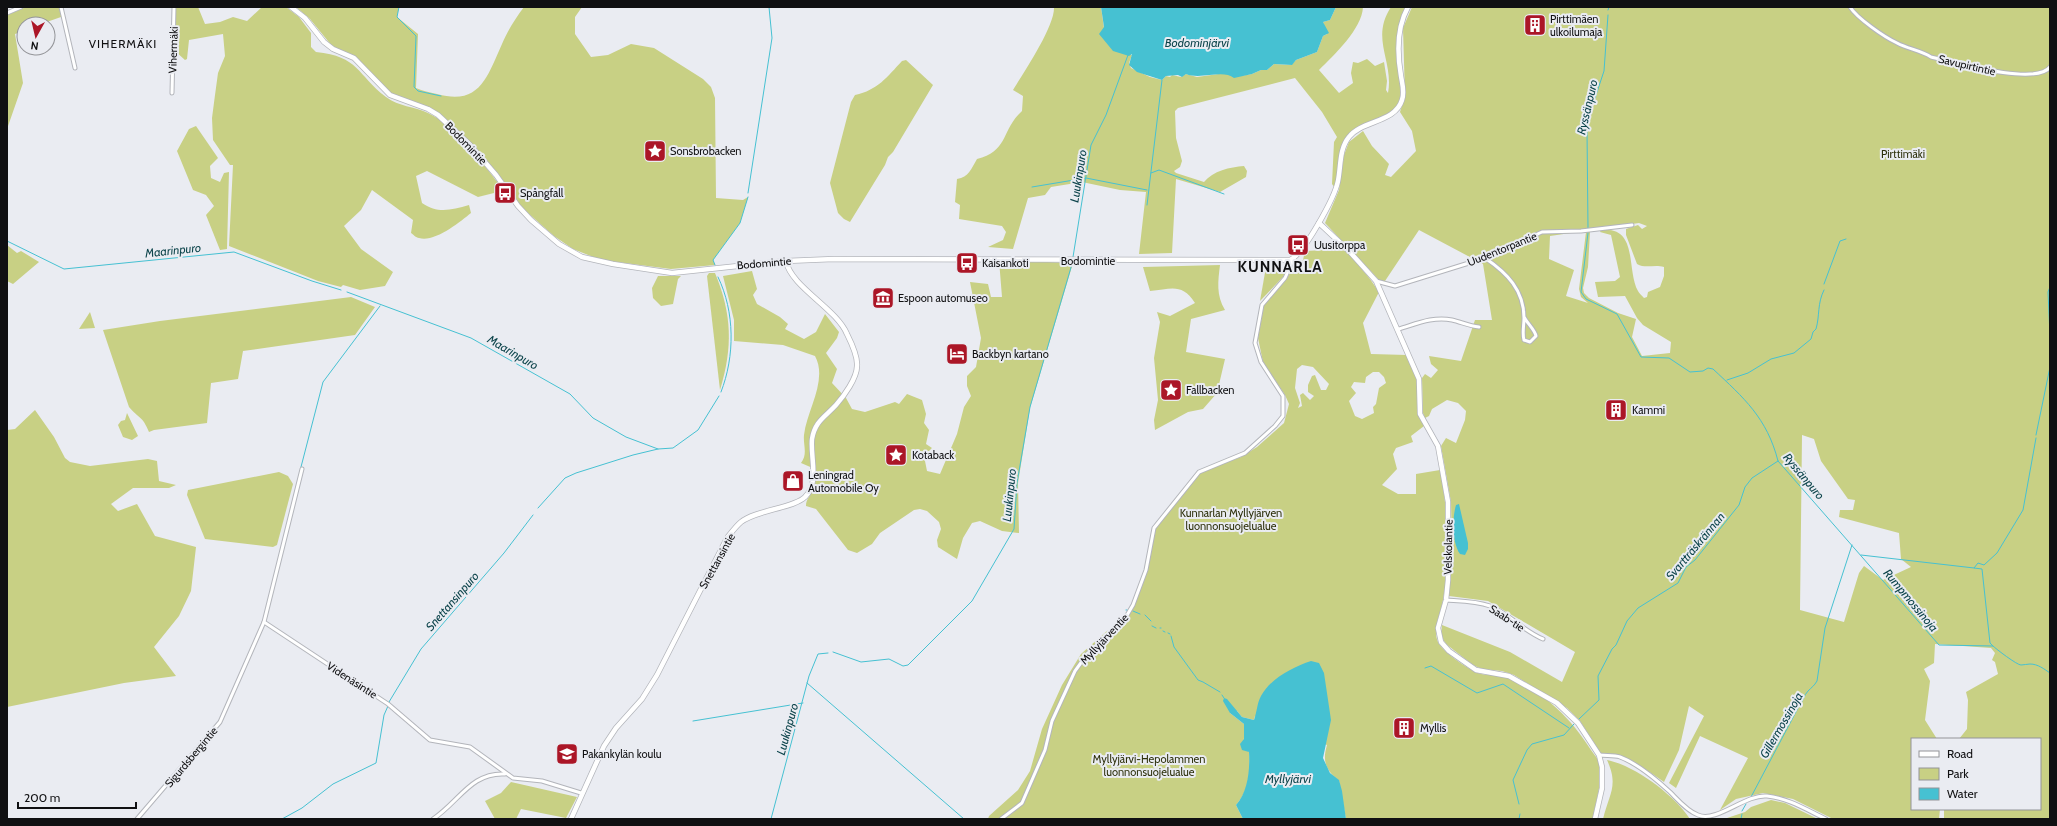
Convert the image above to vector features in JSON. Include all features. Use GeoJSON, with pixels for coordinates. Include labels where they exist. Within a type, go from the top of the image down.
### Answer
{"type":"FeatureCollection","features":[{"type":"Feature","properties":{"kind":"street"},"geometry":{"type":"LineString","coordinates":[[7,13],[21,7]]}},
{"type":"Feature","properties":{"kind":"street"},"geometry":{"type":"LineString","coordinates":[[61,7],[75,68]]}},
{"type":"Feature","properties":{"kind":"street","name":"Vihermäki"},"geometry":{"type":"LineString","coordinates":[[172,93],[174,7]]}},
{"type":"Feature","properties":{"kind":"street","name":"Bodomintie"},"geometry":{"type":"LineString","coordinates":[[291,7],[306,18],[324,42],[333,49],[354,58],[390,95],[428,109],[443,119],[470,145],[496,175],[518,206],[531,220],[559,244],[592,260],[664,272],[786,261],[1000,258],[1081,261],[1281,261],[1294,258]]}},
{"type":"Feature","properties":{"kind":"street"},"geometry":{"type":"LineString","coordinates":[[1294,258],[1319,223],[1336,190],[1343,149],[1347,138],[1357,130],[1389,115],[1398,108],[1402,101],[1403,92],[1400,68],[1399,35],[1401,21],[1408,7]]}},
{"type":"Feature","properties":{"kind":"street","name":"Savupirtintie"},"geometry":{"type":"LineString","coordinates":[[1850,7],[1859,18],[1897,44],[1922,51],[1931,57],[2007,74],[2039,74],[2050,67]]}},
{"type":"Feature","properties":{"kind":"street","name":"Velskolantie"},"geometry":{"type":"LineString","coordinates":[[1319,223],[1349,250],[1376,281],[1399,328],[1419,379],[1420,414],[1438,446],[1447,493],[1449,553],[1446,600],[1438,632],[1444,646],[1476,670],[1509,676],[1557,703],[1578,723],[1599,755],[1603,776],[1595,819]]}},
{"type":"Feature","properties":{"kind":"street","name":"Uudentorpantie"},"geometry":{"type":"LineString","coordinates":[[1376,281],[1395,286],[1485,258],[1542,232],[1586,230],[1632,225]]}},
{"type":"Feature","properties":{"kind":"street","name":"Myllyjärventie"},"geometry":{"type":"LineString","coordinates":[[1001,819],[1022,803],[1045,750],[1052,721],[1075,672],[1088,653],[1123,622],[1133,605],[1146,570],[1154,528],[1199,472],[1245,453],[1275,426],[1282,416],[1283,396],[1261,362],[1256,343],[1264,300],[1285,278],[1294,258]]}},
{"type":"Feature","properties":{"kind":"street"},"geometry":{"type":"LineString","coordinates":[[1485,258],[1501,269],[1516,284],[1524,317],[1522,335],[1524,340],[1530,342],[1536,336],[1524,317]]}},
{"type":"Feature","properties":{"kind":"street","name":"Snettansintie"},"geometry":{"type":"LineString","coordinates":[[571,819],[581,793],[610,735],[642,699],[657,675],[727,538],[741,522],[756,514],[803,499],[812,487],[812,440],[816,426],[822,416],[835,406],[843,396],[855,374],[857,363],[843,326],[790,273],[786,261]]}},
{"type":"Feature","properties":{"kind":"street"},"geometry":{"type":"LineString","coordinates":[[1399,328],[1432,319],[1452,320],[1465,325],[1479,327]]}},
{"type":"Feature","properties":{"kind":"street"},"geometry":{"type":"LineString","coordinates":[[264,622],[302,469]]}},
{"type":"Feature","properties":{"kind":"street","name":"Saab-tie"},"geometry":{"type":"LineString","coordinates":[[1446,600],[1476,602],[1491,606],[1533,635],[1543,639]]}},
{"type":"Feature","properties":{"kind":"street","name":"Videnäsintie"},"geometry":{"type":"LineString","coordinates":[[264,622],[388,704],[430,740],[470,747],[513,778],[542,781],[581,793]]}},
{"type":"Feature","properties":{"kind":"street","name":"Sigurdsbergintie"},"geometry":{"type":"LineString","coordinates":[[138,819],[220,722],[264,622]]}},
{"type":"Feature","properties":{"kind":"street"},"geometry":{"type":"LineString","coordinates":[[1599,755],[1620,757],[1630,763],[1660,783],[1682,804],[1698,816],[1715,815],[1745,801],[1765,796],[1796,804],[1826,819]]}},
{"type":"Feature","properties":{"kind":"street"},"geometry":{"type":"LineString","coordinates":[[434,819],[474,782],[496,774],[507,774]]}},
{"type":"Feature","properties":{"kind":"green space"},"geometry":{"type":"Polygon","coordinates":[[[26,7],[60,7],[61,17],[56,19],[56,16],[16,16],[16,56],[19,56],[23,83],[7,129],[7,15],[26,7]]]}},
{"type":"Feature","properties":{"kind":"green space"},"geometry":{"type":"Polygon","coordinates":[[[176,7],[198,7],[205,24],[220,22],[233,17],[247,21],[262,7],[286,7],[299,17],[311,33],[311,47],[316,52],[330,54],[349,62],[386,97],[401,105],[428,113],[448,126],[476,154],[499,184],[494,193],[478,197],[427,171],[416,176],[422,203],[439,210],[469,205],[471,213],[439,235],[425,239],[418,238],[411,233],[413,220],[372,190],[361,210],[344,226],[361,249],[393,272],[385,286],[360,290],[343,285],[341,287],[318,281],[229,246],[233,165],[230,165],[213,140],[212,118],[218,73],[225,56],[223,34],[189,40],[187,59],[185,60],[175,51],[176,7]]]}},
{"type":"Feature","properties":{"kind":"green space"},"geometry":{"type":"Polygon","coordinates":[[[296,7],[399,7],[397,17],[418,34],[416,88],[452,97],[463,96],[473,92],[480,86],[492,67],[509,29],[524,7],[582,7],[575,17],[575,34],[591,57],[608,55],[631,44],[654,48],[703,79],[711,87],[715,98],[716,198],[743,200],[748,197],[740,223],[713,260],[715,265],[671,269],[601,260],[573,249],[554,236],[519,205],[502,179],[484,158],[443,116],[392,94],[355,57],[332,46],[310,19],[296,7]]]}},
{"type":"Feature","properties":{"kind":"green space"},"geometry":{"type":"Polygon","coordinates":[[[1054,7],[1101,7],[1104,28],[1126,54],[1132,55],[1129,63],[1131,68],[1150,77],[1162,80],[1166,76],[1170,77],[1172,75],[1181,77],[1186,74],[1197,77],[1226,73],[1234,77],[1252,74],[1261,70],[1267,70],[1274,64],[1291,65],[1296,60],[1317,52],[1323,36],[1327,34],[1323,22],[1330,20],[1336,7],[1363,7],[1358,24],[1353,33],[1319,70],[1339,93],[1353,83],[1351,73],[1353,62],[1358,63],[1367,59],[1375,66],[1384,62],[1387,81],[1386,90],[1388,93],[1388,71],[1382,40],[1385,19],[1391,7],[1406,7],[1399,26],[1397,41],[1401,86],[1399,101],[1397,106],[1387,115],[1347,136],[1335,188],[1332,184],[1334,142],[1337,137],[1322,112],[1295,78],[1178,108],[1175,111],[1176,138],[1182,161],[1180,167],[1174,171],[1176,173],[1204,182],[1217,172],[1233,167],[1244,166],[1247,171],[1246,177],[1220,192],[1176,179],[1172,253],[1139,254],[1146,192],[1120,190],[1082,182],[1051,187],[1045,195],[1028,198],[1013,249],[988,247],[1003,240],[1006,232],[1002,226],[959,219],[960,205],[955,202],[957,179],[967,174],[977,159],[995,151],[1004,139],[1015,118],[1022,111],[1023,96],[1013,90],[1031,61],[1050,25],[1054,7]]]}},
{"type":"Feature","properties":{"kind":"green space","name":"Pirttimäki"},"geometry":{"type":"Polygon","coordinates":[[[1412,7],[2050,7],[2050,819],[1944,819],[1944,810],[2041,810],[2041,738],[1960,738],[1967,729],[1968,700],[1966,692],[1998,674],[1995,662],[1992,660],[1995,653],[1991,648],[1935,644],[1934,663],[1924,669],[1930,681],[1925,720],[1936,738],[1911,738],[1911,810],[1940,810],[1939,819],[1833,819],[1793,799],[1763,793],[1736,799],[1720,810],[1748,758],[1700,736],[1676,788],[1669,783],[1704,716],[1689,706],[1679,750],[1664,782],[1642,767],[1626,759],[1610,754],[1601,754],[1580,721],[1567,708],[1514,675],[1502,671],[1482,669],[1473,665],[1446,644],[1441,636],[1442,625],[1510,652],[1562,682],[1575,652],[1488,601],[1449,596],[1452,553],[1451,502],[1441,446],[1446,438],[1456,443],[1465,420],[1466,411],[1458,403],[1447,400],[1432,409],[1429,416],[1425,418],[1423,413],[1422,378],[1425,374],[1431,378],[1438,370],[1431,364],[1429,356],[1461,361],[1475,320],[1492,320],[1483,264],[1419,230],[1383,284],[1325,223],[1339,190],[1344,155],[1349,142],[1363,131],[1372,146],[1389,164],[1385,175],[1391,177],[1416,151],[1412,131],[1400,112],[1405,96],[1403,28],[1412,7]],[[1639,223],[1550,236],[1549,259],[1574,270],[1566,296],[1588,303],[1581,297],[1579,289],[1586,232],[1590,232],[1588,267],[1583,288],[1584,293],[1589,298],[1618,313],[1636,319],[1632,337],[1642,356],[1670,353],[1671,342],[1643,325],[1637,318],[1625,296],[1598,297],[1595,282],[1615,281],[1620,277],[1611,235],[1600,232],[1601,230],[1613,231],[1621,235],[1626,242],[1638,292],[1644,298],[1647,297],[1648,292],[1660,287],[1664,276],[1664,267],[1644,266],[1637,264],[1626,235],[1626,229],[1638,225],[1642,229],[1647,226],[1639,223]],[[1802,435],[1800,610],[1844,622],[1859,573],[1864,566],[1883,580],[1911,567],[1901,559],[1899,533],[1839,517],[1840,510],[1853,510],[1855,500],[1848,499],[1821,461],[1814,439],[1802,435]]]}},
{"type":"Feature","properties":{"kind":"green space"},"geometry":{"type":"Polygon","coordinates":[[[906,60],[933,85],[850,222],[838,213],[830,183],[851,102],[855,95],[870,90],[882,82],[902,61],[906,60]]]}},
{"type":"Feature","properties":{"kind":"green space"},"geometry":{"type":"Polygon","coordinates":[[[196,126],[218,158],[210,166],[211,178],[220,182],[224,173],[229,172],[227,249],[220,250],[206,215],[214,206],[206,195],[193,190],[177,151],[189,129],[196,126]]]}},
{"type":"Feature","properties":{"kind":"green space"},"geometry":{"type":"Polygon","coordinates":[[[7,245],[17,253],[21,251],[39,262],[13,284],[7,281],[7,245]]]}},
{"type":"Feature","properties":{"kind":"green space"},"geometry":{"type":"Polygon","coordinates":[[[1345,249],[1379,292],[1363,323],[1371,354],[1407,355],[1417,379],[1417,409],[1424,426],[1411,436],[1413,442],[1396,448],[1393,454],[1397,469],[1382,485],[1398,494],[1416,494],[1416,474],[1440,470],[1447,518],[1448,551],[1442,605],[1436,628],[1439,644],[1452,657],[1464,666],[1476,672],[1484,675],[1508,677],[1533,690],[1555,707],[1575,727],[1597,758],[1600,765],[1600,781],[1593,819],[1346,819],[1339,781],[1326,765],[1325,756],[1327,745],[1255,716],[1254,720],[1242,717],[1237,711],[1230,713],[1244,724],[1244,743],[1249,752],[1250,759],[1246,787],[1236,805],[1243,819],[988,819],[989,816],[1018,790],[1030,771],[1042,729],[1062,685],[1081,654],[1108,630],[1109,635],[1129,613],[1145,574],[1154,529],[1196,476],[1206,470],[1241,457],[1257,447],[1284,423],[1289,404],[1285,395],[1263,362],[1258,338],[1264,305],[1286,280],[1291,271],[1297,269],[1303,260],[1305,251],[1345,249]],[[1302,365],[1297,369],[1295,388],[1300,403],[1298,408],[1302,406],[1300,395],[1303,393],[1310,400],[1314,396],[1308,392],[1308,385],[1312,376],[1315,375],[1321,390],[1326,390],[1329,384],[1313,367],[1302,365]],[[1373,372],[1366,377],[1365,383],[1354,382],[1351,387],[1356,393],[1349,401],[1355,416],[1362,419],[1374,413],[1373,407],[1376,404],[1379,388],[1386,383],[1384,377],[1379,372],[1373,372]]]}},
{"type":"Feature","properties":{"kind":"green space"},"geometry":{"type":"Polygon","coordinates":[[[999,260],[1073,263],[1030,408],[1018,483],[1019,533],[1002,531],[980,521],[972,523],[963,538],[957,559],[938,547],[937,540],[941,529],[939,522],[927,511],[920,509],[914,510],[880,533],[872,544],[857,553],[848,550],[816,509],[806,506],[814,486],[815,469],[801,463],[805,453],[804,435],[806,425],[818,385],[818,365],[815,356],[783,345],[734,341],[734,320],[723,276],[752,271],[757,289],[753,295],[757,304],[780,317],[788,324],[785,329],[804,339],[816,332],[825,314],[839,332],[837,338],[826,353],[837,369],[832,383],[846,398],[852,409],[865,412],[895,402],[899,404],[907,394],[922,400],[926,414],[924,423],[929,430],[926,444],[932,448],[924,456],[927,471],[940,474],[957,434],[964,407],[971,396],[967,386],[967,376],[976,367],[981,338],[970,282],[988,284],[991,297],[1002,297],[999,260]]]}},
{"type":"Feature","properties":{"kind":"green space"},"geometry":{"type":"Polygon","coordinates":[[[1220,265],[1218,282],[1219,293],[1225,310],[1191,319],[1186,352],[1225,359],[1217,393],[1203,409],[1188,412],[1155,430],[1154,420],[1158,400],[1154,358],[1160,322],[1157,312],[1170,316],[1195,303],[1186,292],[1181,290],[1170,289],[1150,291],[1143,267],[1220,265]]]}},
{"type":"Feature","properties":{"kind":"green space"},"geometry":{"type":"Polygon","coordinates":[[[1266,267],[1288,268],[1283,277],[1260,301],[1266,267]]]}},
{"type":"Feature","properties":{"kind":"green space"},"geometry":{"type":"Polygon","coordinates":[[[709,273],[715,273],[721,288],[729,331],[727,359],[720,390],[707,276],[709,273]]]}},
{"type":"Feature","properties":{"kind":"green space"},"geometry":{"type":"Polygon","coordinates":[[[658,276],[681,276],[678,279],[673,304],[661,306],[653,298],[652,288],[658,276]]]}},
{"type":"Feature","properties":{"kind":"green space"},"geometry":{"type":"Polygon","coordinates":[[[351,297],[375,307],[355,335],[243,351],[238,379],[211,383],[207,423],[154,430],[149,432],[142,420],[129,407],[103,330],[160,321],[351,297]]]}},
{"type":"Feature","properties":{"kind":"green space"},"geometry":{"type":"Polygon","coordinates":[[[90,312],[95,328],[79,329],[90,312]]]}},
{"type":"Feature","properties":{"kind":"green space"},"geometry":{"type":"Polygon","coordinates":[[[35,410],[54,437],[65,458],[70,462],[90,466],[148,459],[157,461],[159,481],[176,485],[169,488],[133,488],[111,504],[118,511],[137,504],[155,536],[196,547],[191,591],[179,616],[154,647],[176,676],[124,683],[7,707],[7,430],[15,429],[35,410]]]}},
{"type":"Feature","properties":{"kind":"green space"},"geometry":{"type":"Polygon","coordinates":[[[127,413],[138,436],[132,440],[123,437],[118,425],[121,421],[125,420],[127,413]]]}},
{"type":"Feature","properties":{"kind":"green space"},"geometry":{"type":"Polygon","coordinates":[[[279,472],[288,476],[293,484],[277,545],[273,547],[205,539],[187,495],[188,490],[279,472]]]}},
{"type":"Feature","properties":{"kind":"green space"},"geometry":{"type":"Polygon","coordinates":[[[1607,760],[1630,768],[1642,775],[1674,800],[1690,819],[1603,819],[1613,784],[1611,769],[1607,760]]]}},
{"type":"Feature","properties":{"kind":"green space"},"geometry":{"type":"Polygon","coordinates":[[[511,782],[577,797],[566,818],[521,809],[516,819],[495,819],[485,801],[501,793],[511,782]]]}},
{"type":"Feature","properties":{"kind":"green space"},"geometry":{"type":"Polygon","coordinates":[[[1771,800],[1785,803],[1818,819],[1724,819],[1745,812],[1751,807],[1771,800]]]}},
{"type":"Feature","properties":{"kind":"water","name":"Bodominjärvi"},"geometry":{"type":"Polygon","coordinates":[[[1101,7],[1336,7],[1330,20],[1323,22],[1329,33],[1323,36],[1317,52],[1296,60],[1292,65],[1274,64],[1267,70],[1261,70],[1252,74],[1234,78],[1224,74],[1192,76],[1186,74],[1182,77],[1178,75],[1166,76],[1162,80],[1137,72],[1129,65],[1132,54],[1129,56],[1113,51],[1099,34],[1104,27],[1101,7]]]}},
{"type":"Feature","properties":{"kind":"water"},"geometry":{"type":"Polygon","coordinates":[[[1459,504],[1468,543],[1468,549],[1465,555],[1460,554],[1455,544],[1454,537],[1453,523],[1456,505],[1459,504]]]}},
{"type":"Feature","properties":{"kind":"water","name":"Myllyjärvi"},"geometry":{"type":"Polygon","coordinates":[[[1311,661],[1319,663],[1324,673],[1331,720],[1323,758],[1330,773],[1339,780],[1346,819],[1243,819],[1236,805],[1246,787],[1249,752],[1242,750],[1240,744],[1244,739],[1244,724],[1230,713],[1223,701],[1224,698],[1227,699],[1242,717],[1254,720],[1260,699],[1270,684],[1297,666],[1311,661]]]}},
{"type":"Feature","properties":{"kind":"waterway"},"geometry":{"type":"LineString","coordinates":[[399,7],[397,17],[416,36],[414,87],[418,91],[441,96]]}},
{"type":"Feature","properties":{"kind":"waterway"},"geometry":{"type":"LineString","coordinates":[[748,193],[772,38],[769,7]]}},
{"type":"Feature","properties":{"kind":"waterway","name":"Ryssänpuro"},"geometry":{"type":"LineString","coordinates":[[1588,228],[1587,131],[1593,104],[1604,71],[1608,15]]}},
{"type":"Feature","properties":{"kind":"waterway","name":"Luukinpuro"},"geometry":{"type":"LineString","coordinates":[[1073,257],[1091,145],[1106,115],[1128,55]]}},
{"type":"Feature","properties":{"kind":"waterway"},"geometry":{"type":"LineString","coordinates":[[1147,205],[1162,80]]}},
{"type":"Feature","properties":{"kind":"waterway"},"geometry":{"type":"LineString","coordinates":[[1151,173],[1159,170],[1224,194]]}},
{"type":"Feature","properties":{"kind":"waterway"},"geometry":{"type":"LineString","coordinates":[[1032,187],[1086,178],[1147,190]]}},
{"type":"Feature","properties":{"kind":"waterway"},"geometry":{"type":"LineString","coordinates":[[715,265],[713,260],[740,223],[748,197]]}},
{"type":"Feature","properties":{"kind":"waterway","name":"Ryssänpuro"},"geometry":{"type":"LineString","coordinates":[[1588,233],[1581,292],[1586,299],[1617,314],[1641,357],[1669,358],[1690,372],[1703,371],[1708,368],[1713,369],[1735,390],[1761,421],[1768,433],[1778,461],[1939,645],[1993,646],[1990,643],[1982,569],[1974,568],[1978,563],[1984,565],[1997,553],[2023,510],[2036,438]]}},
{"type":"Feature","properties":{"kind":"waterway"},"geometry":{"type":"LineString","coordinates":[[1824,284],[1840,241],[1846,239]]}},
{"type":"Feature","properties":{"kind":"waterway","name":"Maarinpuro"},"geometry":{"type":"LineString","coordinates":[[7,241],[64,269],[234,252],[312,281],[341,290]]}},
{"type":"Feature","properties":{"kind":"waterway","name":"Luukinpuro"},"geometry":{"type":"LineString","coordinates":[[833,652],[861,662],[889,659],[903,666],[908,665],[972,601],[1014,529],[1017,483],[1030,407],[1072,264]]}},
{"type":"Feature","properties":{"kind":"waterway"},"geometry":{"type":"LineString","coordinates":[[718,277],[728,305],[731,334],[729,364],[721,392]]}},
{"type":"Feature","properties":{"kind":"waterway","name":"Rumpmossinoja"},"geometry":{"type":"LineString","coordinates":[[2050,287],[2048,292],[2050,335]]}},
{"type":"Feature","properties":{"kind":"waterway"},"geometry":{"type":"LineString","coordinates":[[1727,380],[1748,373],[1771,359],[1794,353],[1811,339],[1813,332],[1816,329],[1820,300],[1824,290]]}},
{"type":"Feature","properties":{"kind":"waterway","name":"Maarinpuro"},"geometry":{"type":"LineString","coordinates":[[347,292],[471,338],[570,394],[593,418],[626,437],[658,449]]}},
{"type":"Feature","properties":{"kind":"waterway"},"geometry":{"type":"LineString","coordinates":[[301,467],[323,382],[380,306]]}},
{"type":"Feature","properties":{"kind":"waterway","name":"Rumpmossinoja"},"geometry":{"type":"LineString","coordinates":[[2036,435],[2050,367]]}},
{"type":"Feature","properties":{"kind":"waterway","name":"Snettansinpuro"},"geometry":{"type":"LineString","coordinates":[[538,508],[565,478],[576,473],[633,455],[658,449],[673,448],[698,430],[719,396]]}},
{"type":"Feature","properties":{"kind":"waterway","name":"Svartträskrännan"},"geometry":{"type":"LineString","coordinates":[[1579,719],[1599,700],[1598,676],[1612,649],[1616,645],[1627,621],[1638,608],[1678,583],[1686,567],[1695,560],[1739,505],[1745,487],[1752,478],[1778,461]]}},
{"type":"Feature","properties":{"kind":"waterway","name":"Snettansinpuro"},"geometry":{"type":"LineString","coordinates":[[389,702],[421,649],[504,553],[533,515]]}},
{"type":"Feature","properties":{"kind":"waterway","name":"Gillermossinoja"},"geometry":{"type":"LineString","coordinates":[[1751,797],[1805,695],[1817,681],[1825,628],[1852,545]]}},
{"type":"Feature","properties":{"kind":"waterway"},"geometry":{"type":"LineString","coordinates":[[1861,555],[1974,568]]}},
{"type":"Feature","properties":{"kind":"waterway"},"geometry":{"type":"LineString","coordinates":[[1133,611],[1140,614]]}},
{"type":"Feature","properties":{"kind":"waterway"},"geometry":{"type":"LineString","coordinates":[[1145,615],[1151,621]]}},
{"type":"Feature","properties":{"kind":"waterway"},"geometry":{"type":"LineString","coordinates":[[1152,626],[1156,628]]}},
{"type":"Feature","properties":{"kind":"waterway"},"geometry":{"type":"LineString","coordinates":[[1171,636],[1174,647],[1198,680],[1220,692]]}},
{"type":"Feature","properties":{"kind":"waterway"},"geometry":{"type":"LineString","coordinates":[[1993,646],[2007,657],[2021,665],[2036,665],[2050,673]]}},
{"type":"Feature","properties":{"kind":"waterway","name":"Luukinpuro"},"geometry":{"type":"LineString","coordinates":[[771,819],[809,676],[818,654],[828,653]]}},
{"type":"Feature","properties":{"kind":"waterway"},"geometry":{"type":"LineString","coordinates":[[1425,668],[1431,666],[1477,693],[1503,684],[1569,728]]}},
{"type":"Feature","properties":{"kind":"waterway"},"geometry":{"type":"LineString","coordinates":[[807,683],[964,819]]}},
{"type":"Feature","properties":{"kind":"waterway"},"geometry":{"type":"LineString","coordinates":[[693,721],[803,703]]}},
{"type":"Feature","properties":{"kind":"waterway","name":"Snettansinpuro"},"geometry":{"type":"LineString","coordinates":[[282,819],[302,808],[333,784],[376,763],[384,715],[388,706]]}},
{"type":"Feature","properties":{"kind":"waterway","name":"Svartträskrännan"},"geometry":{"type":"LineString","coordinates":[[1519,804],[1513,780],[1527,750],[1532,744],[1564,735],[1574,724]]}},
{"type":"Feature","properties":{"kind":"waterway","name":"Gillermossinoja"},"geometry":{"type":"LineString","coordinates":[[1742,811],[1746,804]]}},
{"type":"Feature","properties":{"kind":"waterway","name":"Svartträskrännan"},"geometry":{"type":"LineString","coordinates":[[1519,819],[1520,814]]}},
{"type":"Feature","properties":{"kind":"waterway","name":"Gillermossinoja"},"geometry":{"type":"LineString","coordinates":[[1741,819],[1742,814]]}},
{"type":"Feature","properties":{"kind":"place","name":"Pirttimäen ulkoilumaja"},"geometry":{"type":"Point","coordinates":[1535,25]}},
{"type":"Feature","properties":{"kind":"place","name":"Sonsbrobacken"},"geometry":{"type":"Point","coordinates":[655,151]}},
{"type":"Feature","properties":{"kind":"place","name":"Spångfall"},"geometry":{"type":"Point","coordinates":[505,193]}},
{"type":"Feature","properties":{"kind":"place","name":"Uusitorppa"},"geometry":{"type":"Point","coordinates":[1298,245]}},
{"type":"Feature","properties":{"kind":"place","name":"Kaisankoti"},"geometry":{"type":"Point","coordinates":[967,263]}},
{"type":"Feature","properties":{"kind":"place","name":"Espoon automuseo"},"geometry":{"type":"Point","coordinates":[883,298]}},
{"type":"Feature","properties":{"kind":"place","name":"Backbyn kartano"},"geometry":{"type":"Point","coordinates":[957,354]}},
{"type":"Feature","properties":{"kind":"place","name":"Fallbacken"},"geometry":{"type":"Point","coordinates":[1171,390]}},
{"type":"Feature","properties":{"kind":"place","name":"Kammi"},"geometry":{"type":"Point","coordinates":[1616,410]}},
{"type":"Feature","properties":{"kind":"place","name":"Kotaback"},"geometry":{"type":"Point","coordinates":[896,455]}},
{"type":"Feature","properties":{"kind":"place","name":"Leningrad Automobile Oy"},"geometry":{"type":"Point","coordinates":[793,481]}},
{"type":"Feature","properties":{"kind":"place","name":"Myllis"},"geometry":{"type":"Point","coordinates":[1404,728]}},
{"type":"Feature","properties":{"kind":"place","name":"Pakankylän koulu"},"geometry":{"type":"Point","coordinates":[567,754]}},
{"type":"Feature","properties":{"kind":"district","name":"VIHERMÄKI"},"geometry":{"type":"Point","coordinates":[123,43]}},
{"type":"Feature","properties":{"kind":"district","name":"KUNNARLA"},"geometry":{"type":"Point","coordinates":[1280,267]}},
{"type":"Feature","properties":{"kind":"park label","name":"Kunnarlan Myllyjärven luonnonsuojelualue"},"geometry":{"type":"Point","coordinates":[1231,519]}},
{"type":"Feature","properties":{"kind":"park label","name":"Myllyjärvi-Hepolammen luonnonsuojelualue"},"geometry":{"type":"Point","coordinates":[1149,765]}}]}
